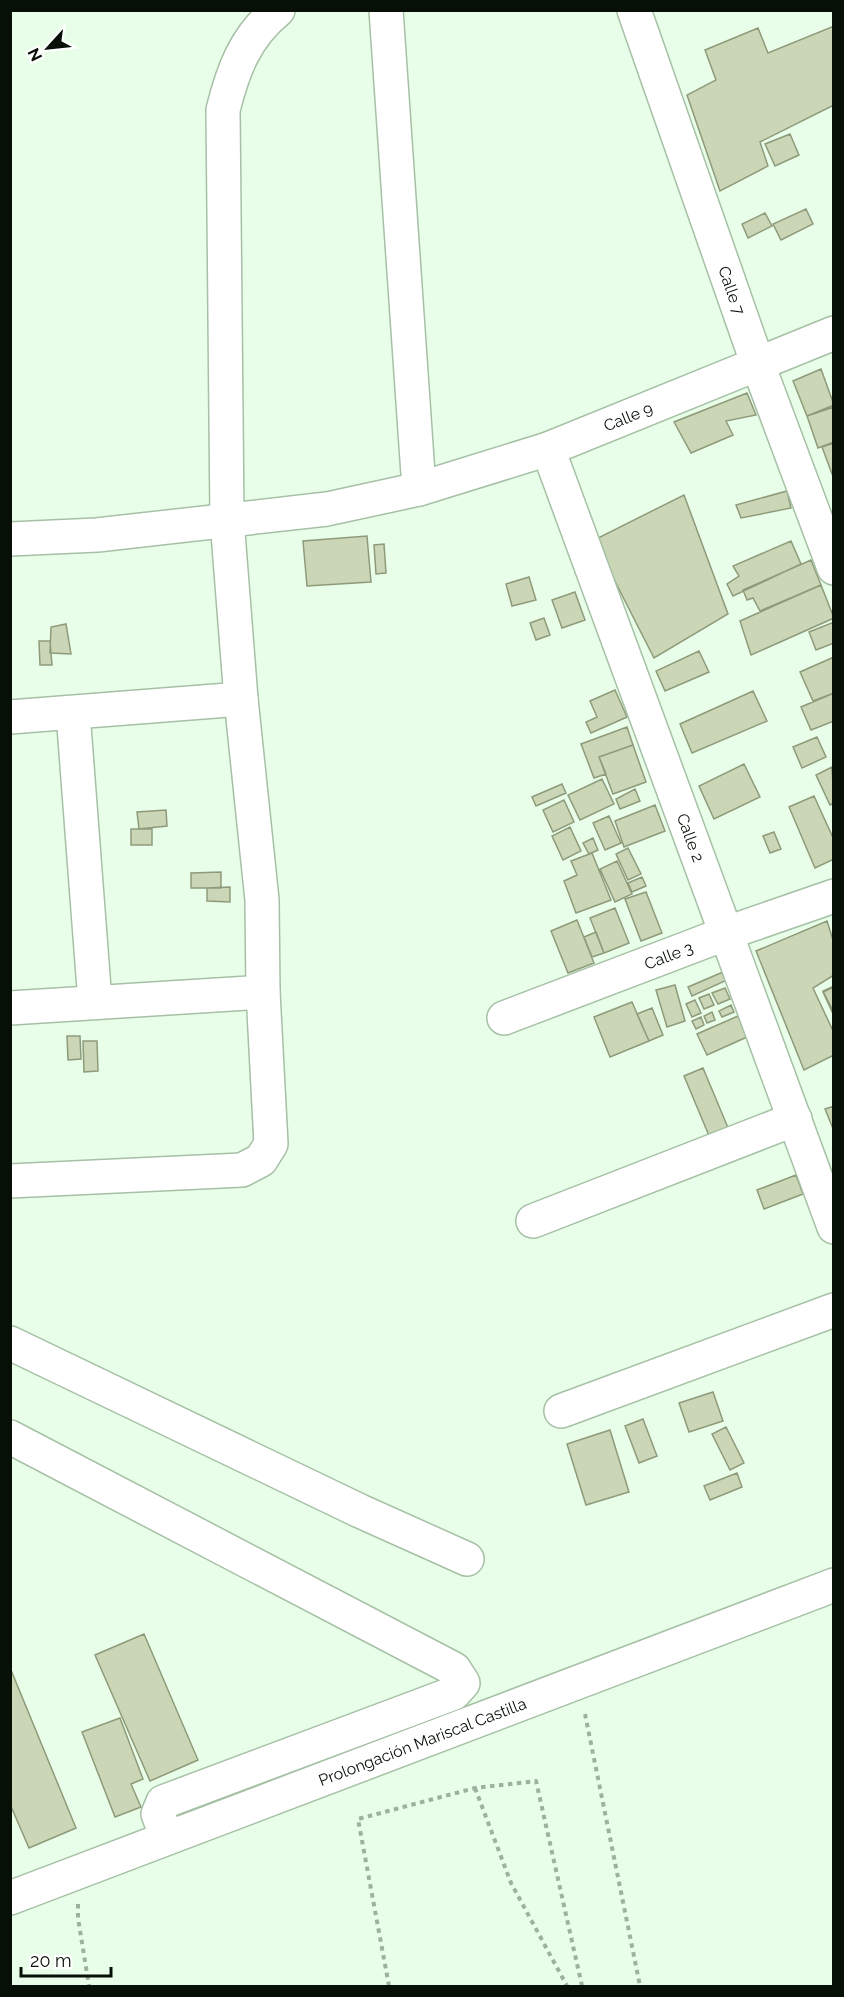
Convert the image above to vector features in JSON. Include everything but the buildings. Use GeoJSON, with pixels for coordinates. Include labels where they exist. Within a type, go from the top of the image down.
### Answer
{"type":"FeatureCollection","features":[{"type":"Feature","properties":{"kind":"street"},"geometry":{"type":"LineString","coordinates":[[10,1181],[242,1170],[252,1167],[261,1160],[271,1144],[263,992],[262,900],[241,699],[228,520],[223,110],[231,78],[244,48],[262,23],[278,10]]}},
{"type":"Feature","properties":{"kind":"street"},"geometry":{"type":"LineString","coordinates":[[386,10],[419,489]]}},
{"type":"Feature","properties":{"kind":"street","name":"Calle 7"},"geometry":{"type":"LineString","coordinates":[[634,10],[757,362],[834,568]]}},
{"type":"Feature","properties":{"kind":"street","name":"Calle 9"},"geometry":{"type":"LineString","coordinates":[[10,539],[97,535],[327,509],[419,489],[548,449],[757,362],[834,333]]}},
{"type":"Feature","properties":{"kind":"street","name":"Calle 2"},"geometry":{"type":"LineString","coordinates":[[548,449],[834,1227]]}},
{"type":"Feature","properties":{"kind":"street"},"geometry":{"type":"LineString","coordinates":[[10,717],[241,699]]}},
{"type":"Feature","properties":{"kind":"street"},"geometry":{"type":"LineString","coordinates":[[73,712],[95,1002]]}},
{"type":"Feature","properties":{"kind":"street","name":"Calle 3"},"geometry":{"type":"LineString","coordinates":[[504,1018],[727,933],[834,896]]}},
{"type":"Feature","properties":{"kind":"street"},"geometry":{"type":"LineString","coordinates":[[10,1008],[263,992]]}},
{"type":"Feature","properties":{"kind":"street"},"geometry":{"type":"LineString","coordinates":[[532,1221],[795,1119]]}},
{"type":"Feature","properties":{"kind":"street"},"geometry":{"type":"LineString","coordinates":[[561,1411],[834,1310]]}},
{"type":"Feature","properties":{"kind":"street"},"geometry":{"type":"LineString","coordinates":[[10,1343],[360,1511],[467,1559]]}},
{"type":"Feature","properties":{"kind":"street"},"geometry":{"type":"LineString","coordinates":[[10,1437],[454,1668],[463,1683],[454,1693],[163,1802],[158,1814],[167,1838]]}},
{"type":"Feature","properties":{"kind":"street","name":"Prolongación Mariscal Castilla"},"geometry":{"type":"LineString","coordinates":[[10,1898],[834,1585]]}},
{"type":"Feature","properties":{"kind":"path"},"geometry":{"type":"LineString","coordinates":[[578,1683],[640,1986]]}},
{"type":"Feature","properties":{"kind":"path"},"geometry":{"type":"LineString","coordinates":[[389,1986],[358,1819],[475,1788],[536,1781],[582,1986]]}},
{"type":"Feature","properties":{"kind":"path"},"geometry":{"type":"LineString","coordinates":[[475,1788],[512,1883],[567,1986]]}},
{"type":"Feature","properties":{"kind":"path"},"geometry":{"type":"LineString","coordinates":[[78,1918],[89,1986]]}}]}
